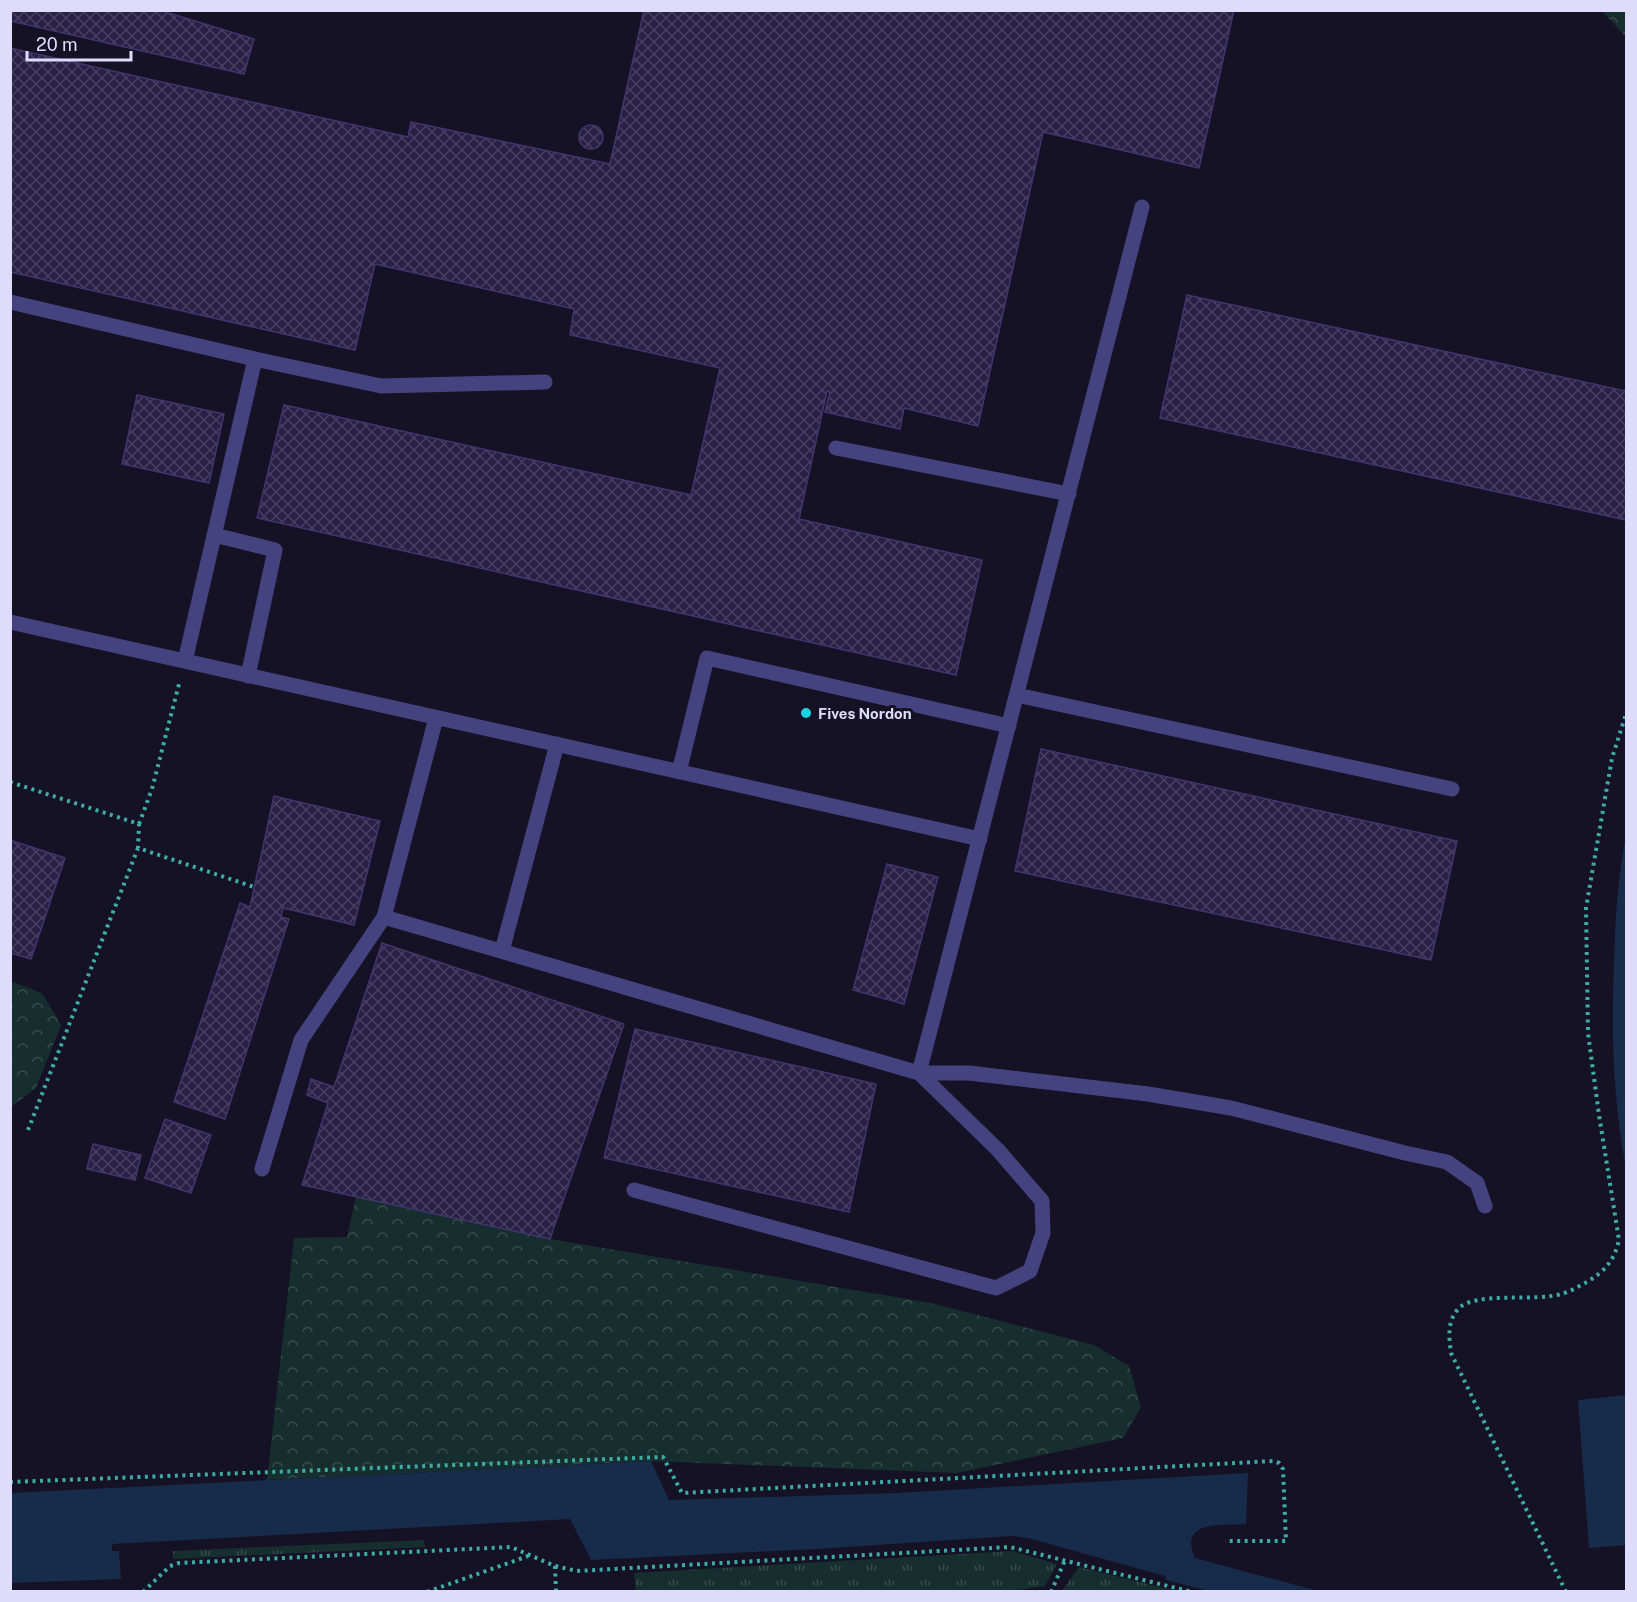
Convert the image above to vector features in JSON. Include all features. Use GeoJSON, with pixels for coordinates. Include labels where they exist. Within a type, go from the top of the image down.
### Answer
{"type":"FeatureCollection","features":[{"type":"Feature","properties":{"kind":"lane"},"geometry":{"type":"LineString","coordinates":[[920,1073],[1142,207]]}},
{"type":"Feature","properties":{"kind":"lane"},"geometry":{"type":"LineString","coordinates":[[10,302],[381,386],[545,382]]}},
{"type":"Feature","properties":{"kind":"lane"},"geometry":{"type":"LineString","coordinates":[[184,661],[255,359]]}},
{"type":"Feature","properties":{"kind":"lane"},"geometry":{"type":"LineString","coordinates":[[836,448],[1068,494]]}},
{"type":"Feature","properties":{"kind":"lane"},"geometry":{"type":"LineString","coordinates":[[214,535],[275,550],[248,676]]}},
{"type":"Feature","properties":{"kind":"lane"},"geometry":{"type":"LineString","coordinates":[[10,622],[980,839]]}},
{"type":"Feature","properties":{"kind":"lane"},"geometry":{"type":"LineString","coordinates":[[679,772],[707,658],[1009,726]]}},
{"type":"Feature","properties":{"kind":"lane"},"geometry":{"type":"LineString","coordinates":[[1017,695],[1452,789]]}},
{"type":"Feature","properties":{"kind":"lane"},"geometry":{"type":"LineString","coordinates":[[262,1169],[301,1040],[384,916],[436,717]]}},
{"type":"Feature","properties":{"kind":"lane"},"geometry":{"type":"LineString","coordinates":[[502,951],[557,744]]}},
{"type":"Feature","properties":{"kind":"lane"},"geometry":{"type":"LineString","coordinates":[[384,916],[920,1073],[969,1073],[1148,1094],[1231,1107],[1447,1162],[1477,1183],[1485,1206]]}},
{"type":"Feature","properties":{"kind":"lane"},"geometry":{"type":"LineString","coordinates":[[634,1190],[996,1288],[1030,1271],[1043,1233],[1042,1201],[998,1150],[920,1073]]}},
{"type":"Feature","properties":{"kind":"path"},"geometry":{"type":"LineString","coordinates":[[1566,1592],[1451,1353],[1449,1332],[1451,1319],[1459,1307],[1473,1300],[1533,1298],[1561,1294],[1601,1274],[1615,1255],[1619,1240],[1588,1033],[1586,908],[1612,758],[1626,714]]}},
{"type":"Feature","properties":{"kind":"path"},"geometry":{"type":"LineString","coordinates":[[10,782],[139,824],[138,848],[28,1130]]}},
{"type":"Feature","properties":{"kind":"path"},"geometry":{"type":"LineString","coordinates":[[138,848],[254,887]]}},
{"type":"Feature","properties":{"kind":"path"},"geometry":{"type":"LineString","coordinates":[[10,1482],[663,1457],[682,1493],[1273,1461],[1279,1463],[1283,1469],[1286,1540],[1225,1541]]}},
{"type":"Feature","properties":{"kind":"path"},"geometry":{"type":"LineString","coordinates":[[143,1592],[170,1566],[179,1563],[511,1547],[555,1566],[577,1571],[1010,1547],[1192,1592]]}},
{"type":"Feature","properties":{"kind":"path"},"geometry":{"type":"LineString","coordinates":[[427,1592],[529,1556]]}},
{"type":"Feature","properties":{"kind":"path"},"geometry":{"type":"LineString","coordinates":[[1051,1592],[1065,1560]]}},
{"type":"Feature","properties":{"kind":"path"},"geometry":{"type":"LineString","coordinates":[[555,1566],[556,1592]]}},
{"type":"Feature","properties":{"kind":"green space"},"geometry":{"type":"Polygon","coordinates":[[[1602,11],[1626,11],[1626,37],[1602,11]]]}},
{"type":"Feature","properties":{"kind":"green space"},"geometry":{"type":"Polygon","coordinates":[[[10,981],[42,993],[61,1025],[36,1088],[11,1107],[10,981]]]}},
{"type":"Feature","properties":{"kind":"green space"},"geometry":{"type":"Polygon","coordinates":[[[356,1197],[550,1239],[931,1303],[1094,1345],[1129,1366],[1141,1407],[1123,1438],[957,1473],[651,1461],[267,1480],[294,1238],[347,1237],[356,1197]]]}},
{"type":"Feature","properties":{"kind":"green space"},"geometry":{"type":"Polygon","coordinates":[[[424,1540],[425,1547],[173,1559],[173,1551],[424,1540]]]}},
{"type":"Feature","properties":{"kind":"green space"},"geometry":{"type":"Polygon","coordinates":[[[1013,1551],[1057,1564],[1045,1586],[1004,1592],[636,1592],[634,1573],[1013,1551]]]}},
{"type":"Feature","properties":{"kind":"green space"},"geometry":{"type":"Polygon","coordinates":[[[1079,1567],[1176,1591],[1062,1591],[1079,1567]]]}},
{"type":"Feature","properties":{"kind":"water"},"geometry":{"type":"Polygon","coordinates":[[[1626,835],[1626,1168],[1616,1091],[1613,1015],[1616,915],[1626,835]]]}},
{"type":"Feature","properties":{"kind":"water"},"geometry":{"type":"Polygon","coordinates":[[[1626,1395],[1626,1545],[1589,1548],[1578,1400],[1626,1395]]]}},
{"type":"Feature","properties":{"kind":"water"},"geometry":{"type":"Polygon","coordinates":[[[651,1461],[669,1500],[897,1493],[1248,1473],[1246,1524],[1215,1525],[1197,1531],[1192,1537],[1191,1545],[1195,1558],[1318,1591],[1209,1591],[1166,1580],[1165,1576],[1028,1538],[1012,1536],[816,1549],[591,1560],[570,1519],[112,1544],[112,1551],[119,1551],[121,1579],[11,1583],[11,1493],[651,1461]]]}},
{"type":"Feature","properties":{"kind":"building"},"geometry":{"type":"Polygon","coordinates":[[[10,10],[159,10],[254,39],[244,74],[10,21],[10,10]]]}},
{"type":"Feature","properties":{"kind":"building"},"geometry":{"type":"Polygon","coordinates":[[[644,10],[1234,10],[1199,168],[1043,132],[978,426],[904,408],[900,429],[825,412],[830,392],[827,391],[799,519],[982,560],[956,675],[257,518],[284,405],[691,495],[720,368],[570,335],[574,309],[375,264],[355,350],[10,272],[10,48],[408,137],[411,122],[610,164],[644,10]]]}},
{"type":"Feature","properties":{"kind":"building"},"geometry":{"type":"Polygon","coordinates":[[[591,125],[596,126],[602,132],[602,142],[596,148],[591,149],[586,148],[580,142],[579,137],[580,132],[586,126],[591,125]]]}},
{"type":"Feature","properties":{"kind":"building"},"geometry":{"type":"Polygon","coordinates":[[[1187,295],[1626,391],[1626,520],[1160,418],[1187,295]]]}},
{"type":"Feature","properties":{"kind":"building"},"geometry":{"type":"Polygon","coordinates":[[[137,395],[224,414],[209,483],[122,464],[137,395]]]}},
{"type":"Feature","properties":{"kind":"building"},"geometry":{"type":"Polygon","coordinates":[[[1041,749],[1457,841],[1431,960],[1015,871],[1041,749]]]}},
{"type":"Feature","properties":{"kind":"building"},"geometry":{"type":"Polygon","coordinates":[[[274,796],[380,821],[354,925],[283,908],[281,917],[289,919],[225,1119],[174,1102],[240,903],[250,907],[274,796]]]}},
{"type":"Feature","properties":{"kind":"building"},"geometry":{"type":"Polygon","coordinates":[[[10,840],[65,858],[31,959],[10,953],[10,840]]]}},
{"type":"Feature","properties":{"kind":"building"},"geometry":{"type":"Polygon","coordinates":[[[887,864],[938,877],[904,1004],[853,990],[887,864]]]}},
{"type":"Feature","properties":{"kind":"building"},"geometry":{"type":"Polygon","coordinates":[[[382,943],[624,1024],[550,1239],[302,1185],[328,1103],[307,1095],[311,1079],[334,1087],[382,943]]]}},
{"type":"Feature","properties":{"kind":"building"},"geometry":{"type":"Polygon","coordinates":[[[635,1029],[876,1084],[849,1212],[604,1158],[635,1029]]]}},
{"type":"Feature","properties":{"kind":"building"},"geometry":{"type":"Polygon","coordinates":[[[165,1119],[211,1135],[191,1193],[145,1178],[165,1119]]]}},
{"type":"Feature","properties":{"kind":"building"},"geometry":{"type":"Polygon","coordinates":[[[93,1144],[141,1155],[135,1180],[87,1169],[93,1144]]]}},
{"type":"Feature","properties":{"kind":"place","name":"Fives Nordon"},"geometry":{"type":"Point","coordinates":[806,713]}}]}
